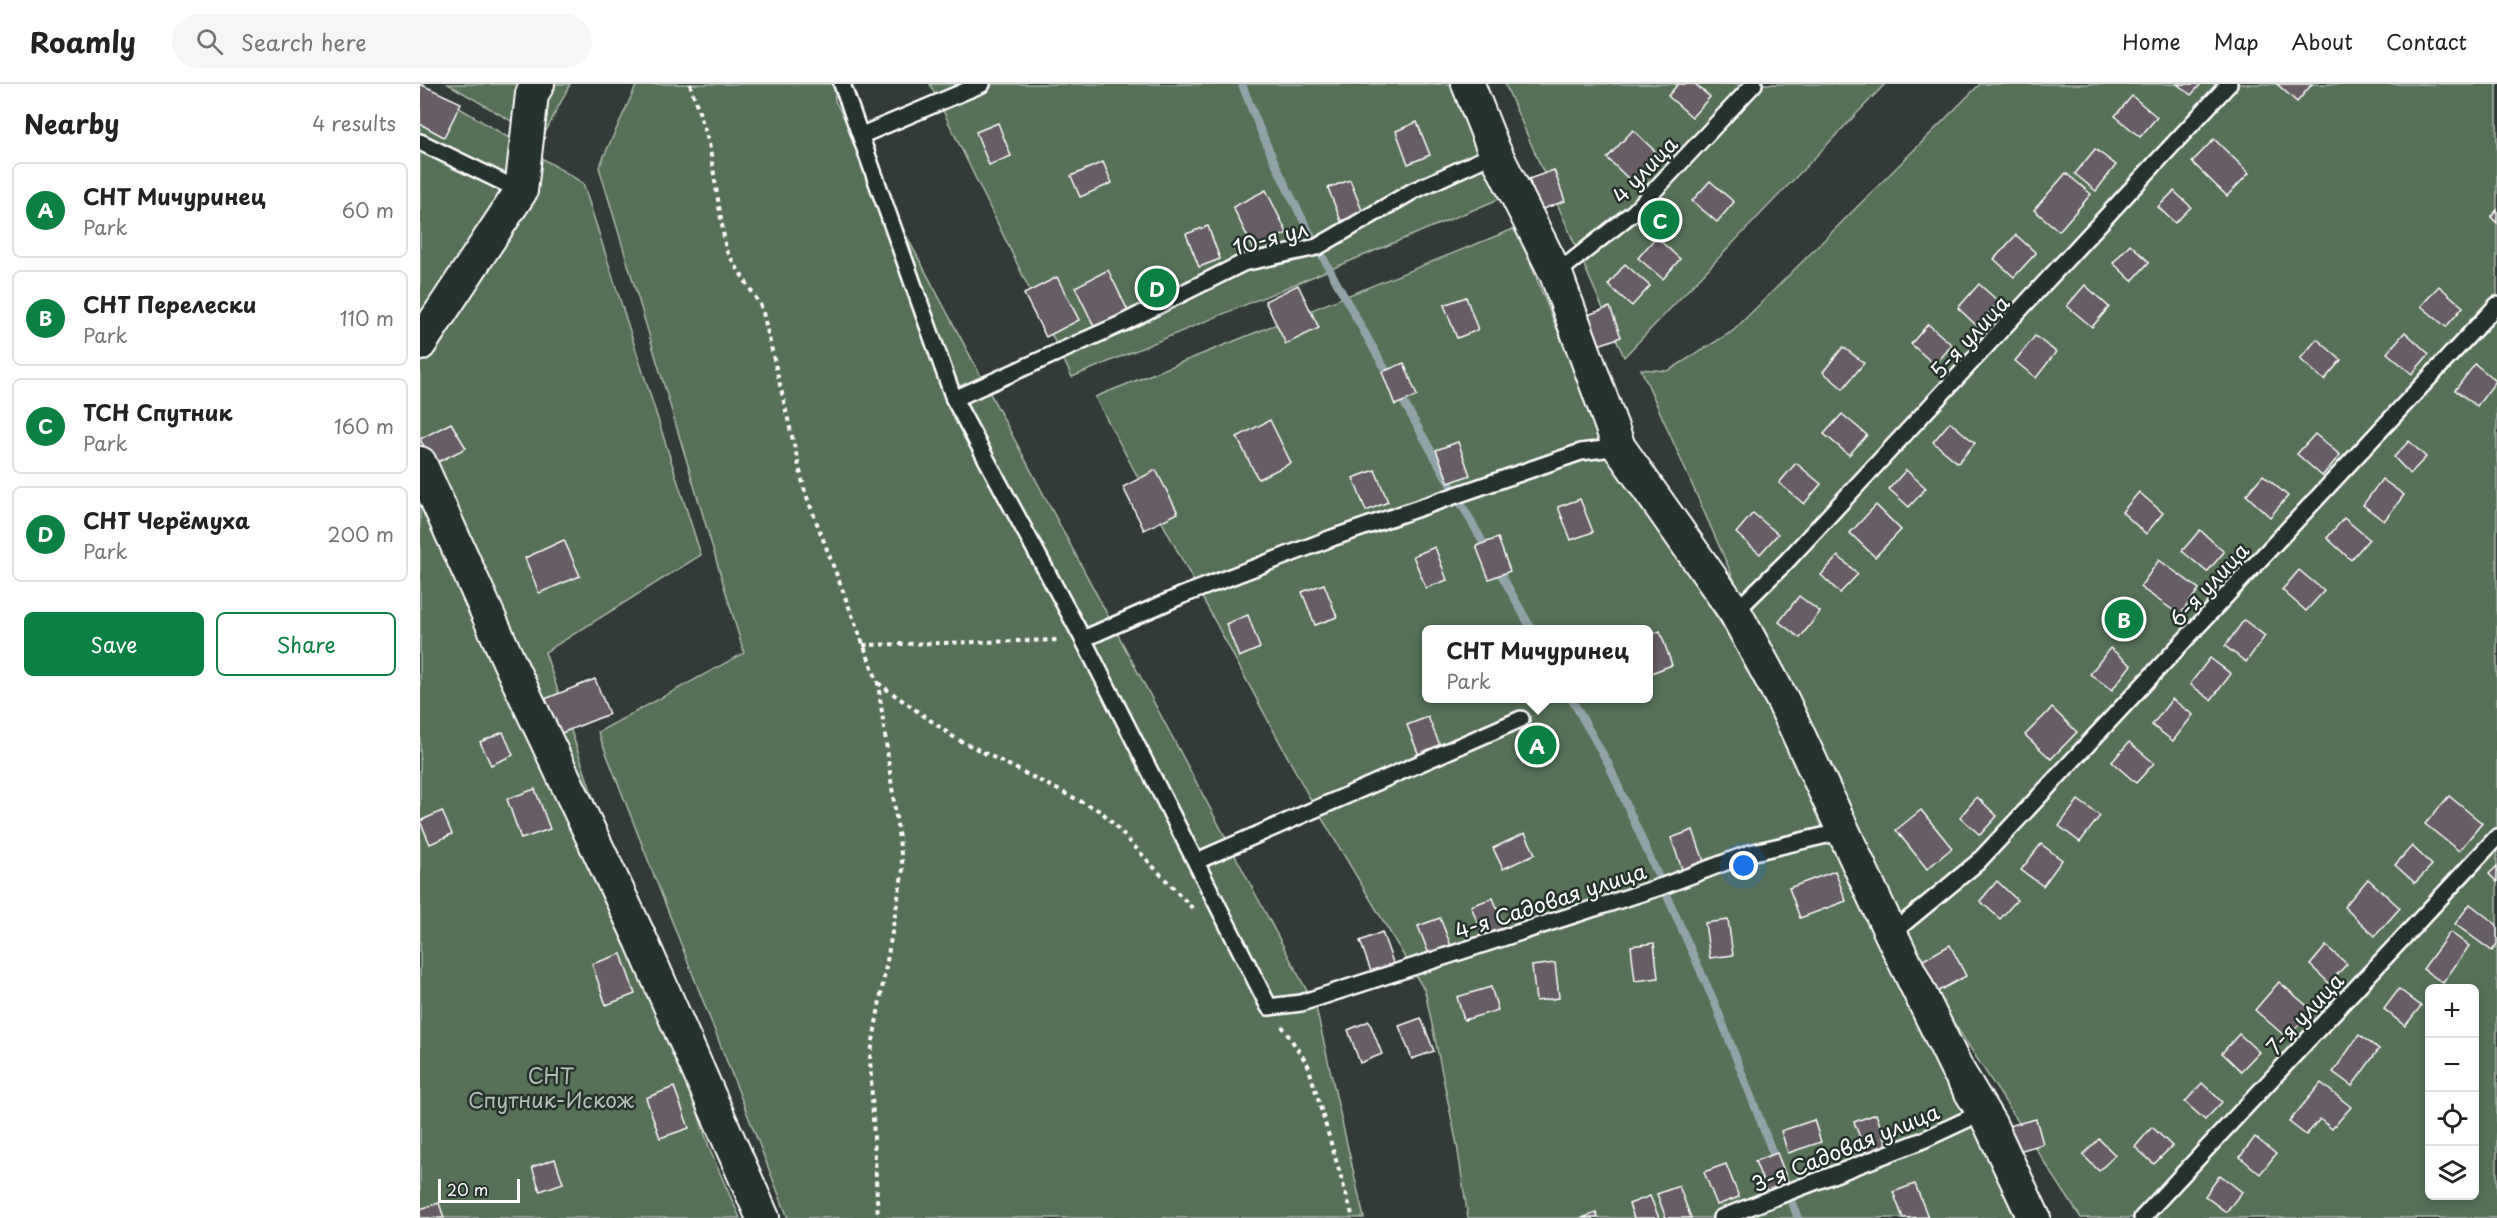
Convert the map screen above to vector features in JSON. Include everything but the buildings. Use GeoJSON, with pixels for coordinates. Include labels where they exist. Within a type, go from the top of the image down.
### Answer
{"type":"FeatureCollection","features":[{"type":"Feature","properties":{"kind":"street"},"geometry":{"type":"LineString","coordinates":[[420,344],[521,191],[532,94],[538,84]]}},
{"type":"Feature","properties":{"kind":"street"},"geometry":{"type":"LineString","coordinates":[[1468,84],[1494,150],[1556,274],[1619,447],[1735,612],[1783,701],[1891,934],[1957,1069],[1983,1112],[2034,1218]]}},
{"type":"Feature","properties":{"kind":"street"},"geometry":{"type":"LineString","coordinates":[[420,463],[511,666],[640,940],[763,1218]]}},
{"type":"Feature","properties":{"kind":"lane"},"geometry":{"type":"LineString","coordinates":[[842,84],[954,399],[1083,639],[1269,1007]]}},
{"type":"Feature","properties":{"kind":"lane"},"geometry":{"type":"LineString","coordinates":[[862,135],[982,84]]}},
{"type":"Feature","properties":{"kind":"lane","name":"4 улица"},"geometry":{"type":"LineString","coordinates":[[1556,274],[1635,211],[1754,84]]}},
{"type":"Feature","properties":{"kind":"lane","name":"5-я улица"},"geometry":{"type":"LineString","coordinates":[[1735,612],[1810,537],[2229,84]]}},
{"type":"Feature","properties":{"kind":"lane"},"geometry":{"type":"LineString","coordinates":[[420,142],[521,191]]}},
{"type":"Feature","properties":{"kind":"lane","name":"10-я ул"},"geometry":{"type":"LineString","coordinates":[[954,399],[1120,324],[1243,263],[1317,247],[1413,190],[1483,159],[1494,150]]}},
{"type":"Feature","properties":{"kind":"lane","name":"6-я улица"},"geometry":{"type":"LineString","coordinates":[[1891,934],[1978,862],[2497,305]]}},
{"type":"Feature","properties":{"kind":"lane"},"geometry":{"type":"LineString","coordinates":[[1083,639],[1183,595],[1332,538],[1581,452],[1619,447]]}},
{"type":"Feature","properties":{"kind":"lane"},"geometry":{"type":"LineString","coordinates":[[1197,861],[1521,719]]}},
{"type":"Feature","properties":{"kind":"lane","name":"4-я Садовая улица"},"geometry":{"type":"LineString","coordinates":[[1269,1007],[1301,1003],[1323,996],[1663,886],[1750,853],[1844,831]]}},
{"type":"Feature","properties":{"kind":"lane","name":"7-я улица"},"geometry":{"type":"LineString","coordinates":[[2142,1218],[2497,837]]}},
{"type":"Feature","properties":{"kind":"lane","name":"3-я Садовая улица"},"geometry":{"type":"LineString","coordinates":[[1721,1218],[1910,1145],[1983,1112]]}},
{"type":"Feature","properties":{"kind":"path"},"geometry":{"type":"LineString","coordinates":[[690,84],[709,143],[726,250],[762,308],[805,492],[878,684],[903,869],[870,1058],[878,1218]]}},
{"type":"Feature","properties":{"kind":"path"},"geometry":{"type":"LineString","coordinates":[[863,645],[1083,639]]}},
{"type":"Feature","properties":{"kind":"path"},"geometry":{"type":"LineString","coordinates":[[878,684],[955,738],[1102,812],[1200,917]]}},
{"type":"Feature","properties":{"kind":"path"},"geometry":{"type":"LineString","coordinates":[[1269,1007],[1308,1065],[1353,1218]]}},
{"type":"Feature","properties":{"kind":"green space","name":"СНТ Спутник-Искож"},"geometry":{"type":"Polygon","coordinates":[[[420,84],[583,183],[701,555],[545,652],[711,1153],[740,1218],[420,1218],[420,84]]]}},
{"type":"Feature","properties":{"kind":"green space"},"geometry":{"type":"Polygon","coordinates":[[[448,84],[570,84],[542,139],[448,84]]]}},
{"type":"Feature","properties":{"kind":"green space"},"geometry":{"type":"Polygon","coordinates":[[[637,84],[834,84],[835,101],[1316,1008],[1364,1218],[788,1218],[598,732],[744,653],[599,167],[637,84]]]}},
{"type":"Feature","properties":{"kind":"green space"},"geometry":{"type":"Polygon","coordinates":[[[930,84],[1451,84],[1499,199],[1072,377],[930,84]]]}},
{"type":"Feature","properties":{"kind":"green space"},"geometry":{"type":"Polygon","coordinates":[[[1505,84],[1885,84],[1624,357],[1505,84]]]}},
{"type":"Feature","properties":{"kind":"green space"},"geometry":{"type":"Polygon","coordinates":[[[1980,84],[2497,84],[2497,1218],[2081,1218],[1879,908],[1641,369],[1668,371],[1733,331],[1980,84]]]}},
{"type":"Feature","properties":{"kind":"green space"},"geometry":{"type":"Polygon","coordinates":[[[1516,228],[1608,455],[1769,695],[2020,1218],[1468,1218],[1457,1145],[1425,991],[1308,795],[1095,397],[1516,228]]]}},
{"type":"Feature","properties":{"kind":"waterway"},"geometry":{"type":"LineString","coordinates":[[1242,84],[1292,197],[1390,378]]}},
{"type":"Feature","properties":{"kind":"waterway"},"geometry":{"type":"LineString","coordinates":[[1398,392],[1489,553]]}},
{"type":"Feature","properties":{"kind":"waterway"},"geometry":{"type":"LineString","coordinates":[[1497,567],[1529,625]]}},
{"type":"Feature","properties":{"kind":"waterway"},"geometry":{"type":"LineString","coordinates":[[1574,703],[1608,763],[1716,1006],[1777,1164]]}},
{"type":"Feature","properties":{"kind":"waterway"},"geometry":{"type":"LineString","coordinates":[[1787,1190],[1798,1218]]}},
{"type":"Feature","properties":{"kind":"place","name":"ТСН Спутник"},"geometry":{"type":"Point","coordinates":[1660,220]}},
{"type":"Feature","properties":{"kind":"place","name":"СНТ Черёмуха"},"geometry":{"type":"Point","coordinates":[1157,288]}},
{"type":"Feature","properties":{"kind":"place","name":"СНТ Перелески"},"geometry":{"type":"Point","coordinates":[2124,619]}},
{"type":"Feature","properties":{"kind":"place","name":"СНТ Мичуринец"},"geometry":{"type":"Point","coordinates":[1537,745]}}]}
